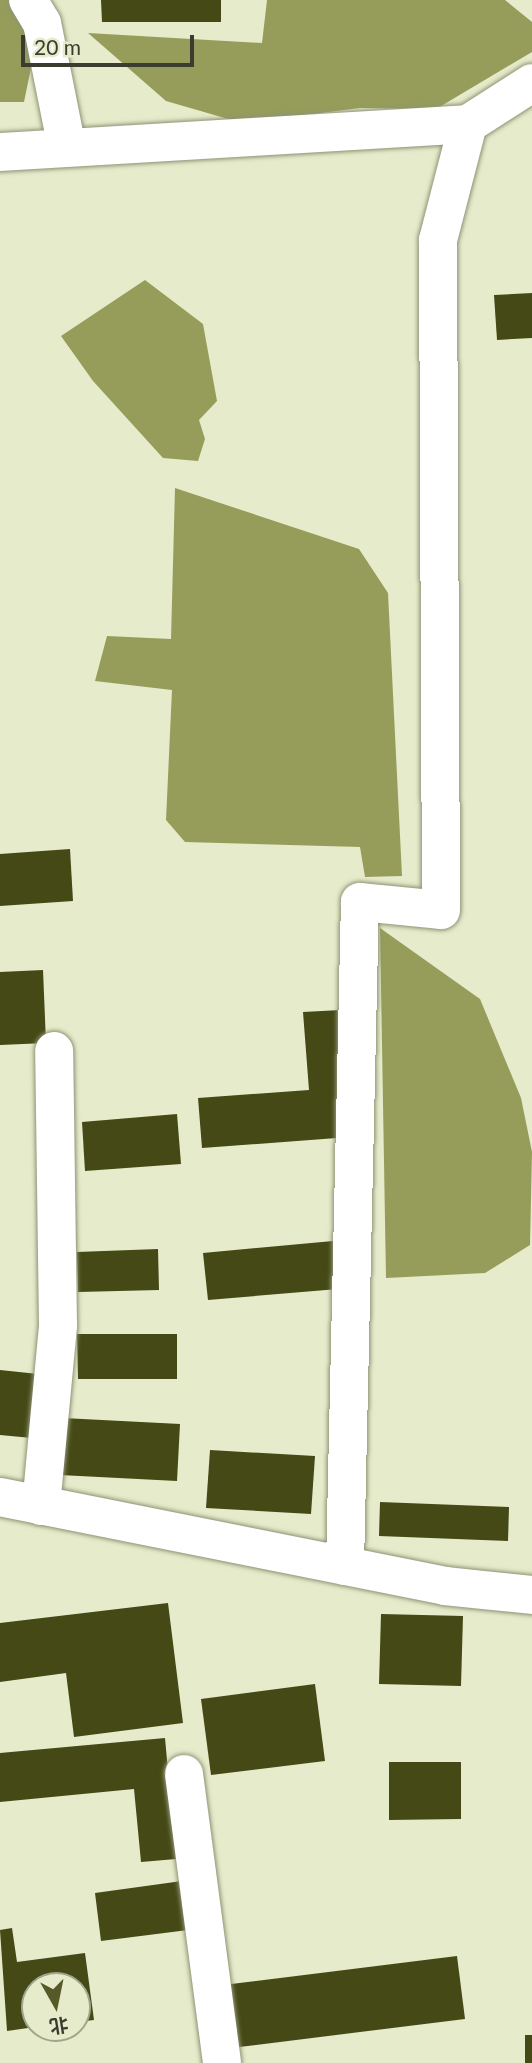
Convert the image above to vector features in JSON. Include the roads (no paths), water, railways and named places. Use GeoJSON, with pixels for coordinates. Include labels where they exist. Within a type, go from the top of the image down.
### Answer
{"type":"FeatureCollection","features":[{"type":"Feature","properties":{"kind":"street"},"geometry":{"type":"LineString","coordinates":[[28,0],[42,23],[67,148]]}},
{"type":"Feature","properties":{"kind":"street"},"geometry":{"type":"LineString","coordinates":[[0,152],[468,124],[532,83]]}},
{"type":"Feature","properties":{"kind":"street"},"geometry":{"type":"LineString","coordinates":[[345,1566],[359,902],[441,910],[438,240],[468,124]]}},
{"type":"Feature","properties":{"kind":"street"},"geometry":{"type":"LineString","coordinates":[[41,1506],[58,1325],[54,1051]]}},
{"type":"Feature","properties":{"kind":"street"},"geometry":{"type":"LineString","coordinates":[[0,1497],[445,1586],[532,1595]]}},
{"type":"Feature","properties":{"kind":"street"},"geometry":{"type":"LineString","coordinates":[[184,1774],[222,2063]]}}]}
